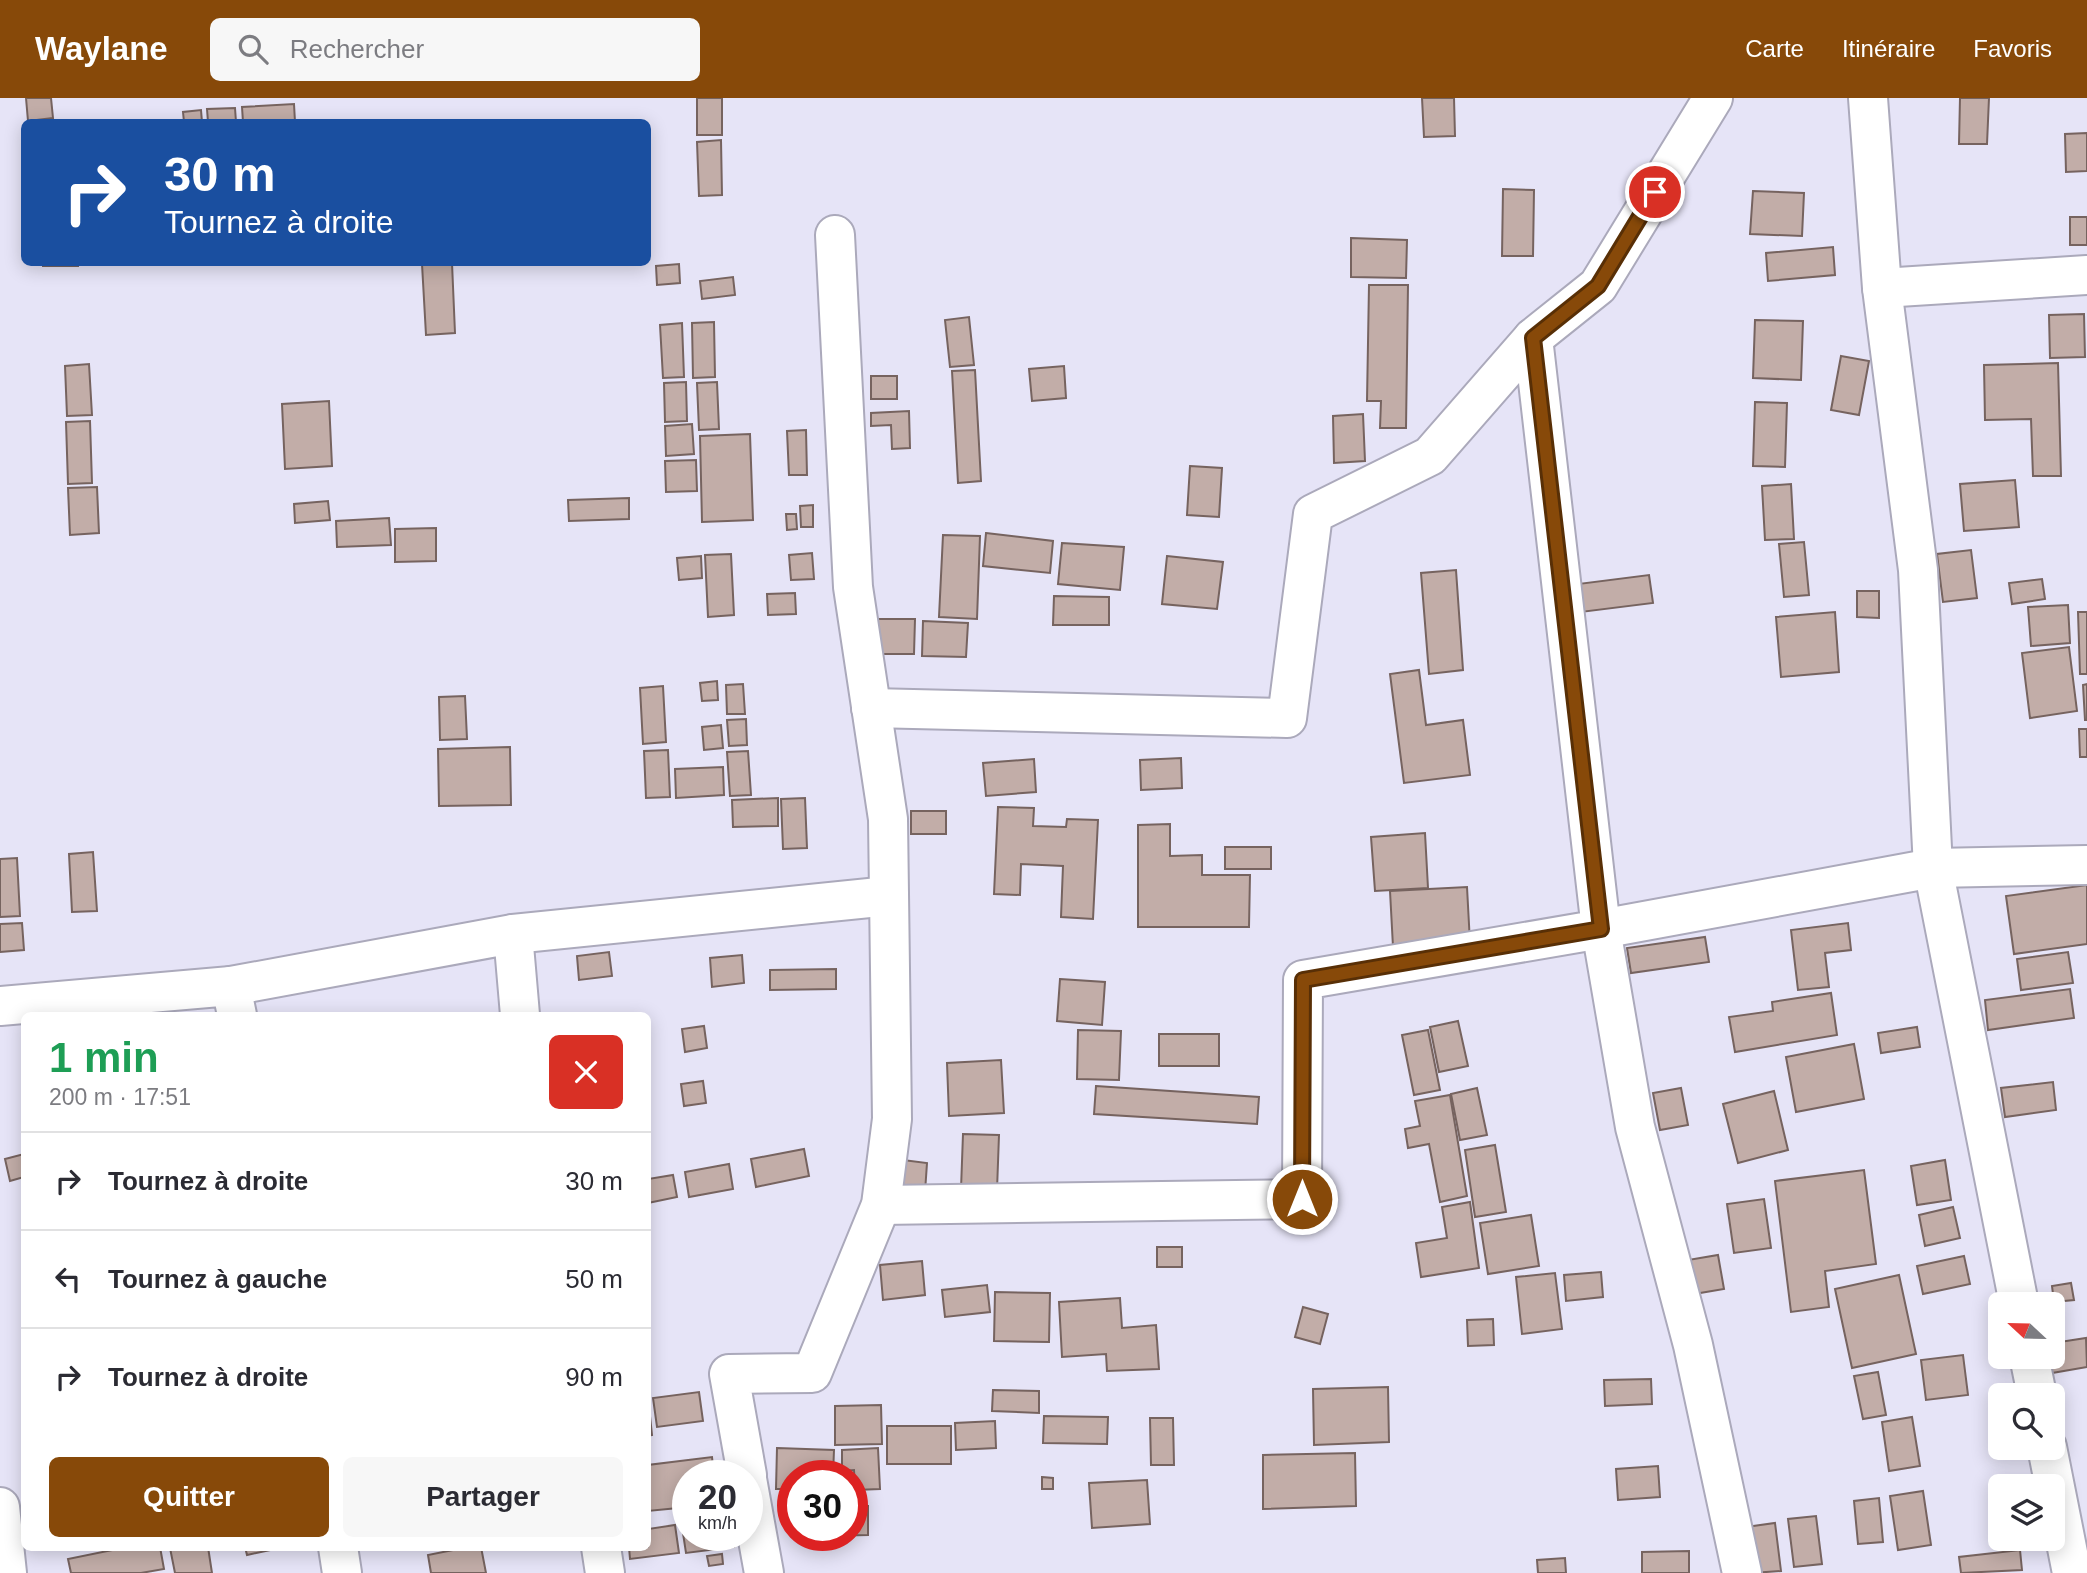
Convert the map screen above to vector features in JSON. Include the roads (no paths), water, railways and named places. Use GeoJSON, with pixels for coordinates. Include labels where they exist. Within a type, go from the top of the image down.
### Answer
{"type":"FeatureCollection","features":[{"type":"Feature","properties":{"kind":"street"},"geometry":{"type":"LineString","coordinates":[[871,708],[1286,718],[1313,514],[1430,457],[1533,338],[1598,286],[1713,98]]}},
{"type":"Feature","properties":{"kind":"street"},"geometry":{"type":"LineString","coordinates":[[1868,98],[1882,288],[1918,570],[1933,868],[2017,1292]]}},
{"type":"Feature","properties":{"kind":"street"},"geometry":{"type":"LineString","coordinates":[[744,1460],[729,1374],[812,1373],[881,1205],[892,1119],[888,819],[853,587],[835,235]]}},
{"type":"Feature","properties":{"kind":"street"},"geometry":{"type":"LineString","coordinates":[[1882,288],[2087,275]]}},
{"type":"Feature","properties":{"kind":"street"},"geometry":{"type":"LineString","coordinates":[[1533,338],[1601,929],[1635,1127],[1693,1345],[1742,1573]]}},
{"type":"Feature","properties":{"kind":"street"},"geometry":{"type":"LineString","coordinates":[[881,1205],[1302,1199],[1303,980],[1933,868],[2087,865]]}},
{"type":"Feature","properties":{"kind":"street"},"geometry":{"type":"LineString","coordinates":[[0,1006],[234,1000],[513,934],[890,896]]}},
{"type":"Feature","properties":{"kind":"street"},"geometry":{"type":"LineString","coordinates":[[513,934],[520,1012]]}},
{"type":"Feature","properties":{"kind":"street"},"geometry":{"type":"LineString","coordinates":[[2050,1460],[2072,1573]]}},
{"type":"Feature","properties":{"kind":"street"},"geometry":{"type":"LineString","coordinates":[[0,1507],[7,1573]]}},
{"type":"Feature","properties":{"kind":"street"},"geometry":{"type":"LineString","coordinates":[[339,1551],[342,1573]]}},
{"type":"Feature","properties":{"kind":"street"},"geometry":{"type":"LineString","coordinates":[[602,1551],[606,1573]]}},
{"type":"Feature","properties":{"kind":"street"},"geometry":{"type":"LineString","coordinates":[[760,1551],[764,1573]]}}]}
